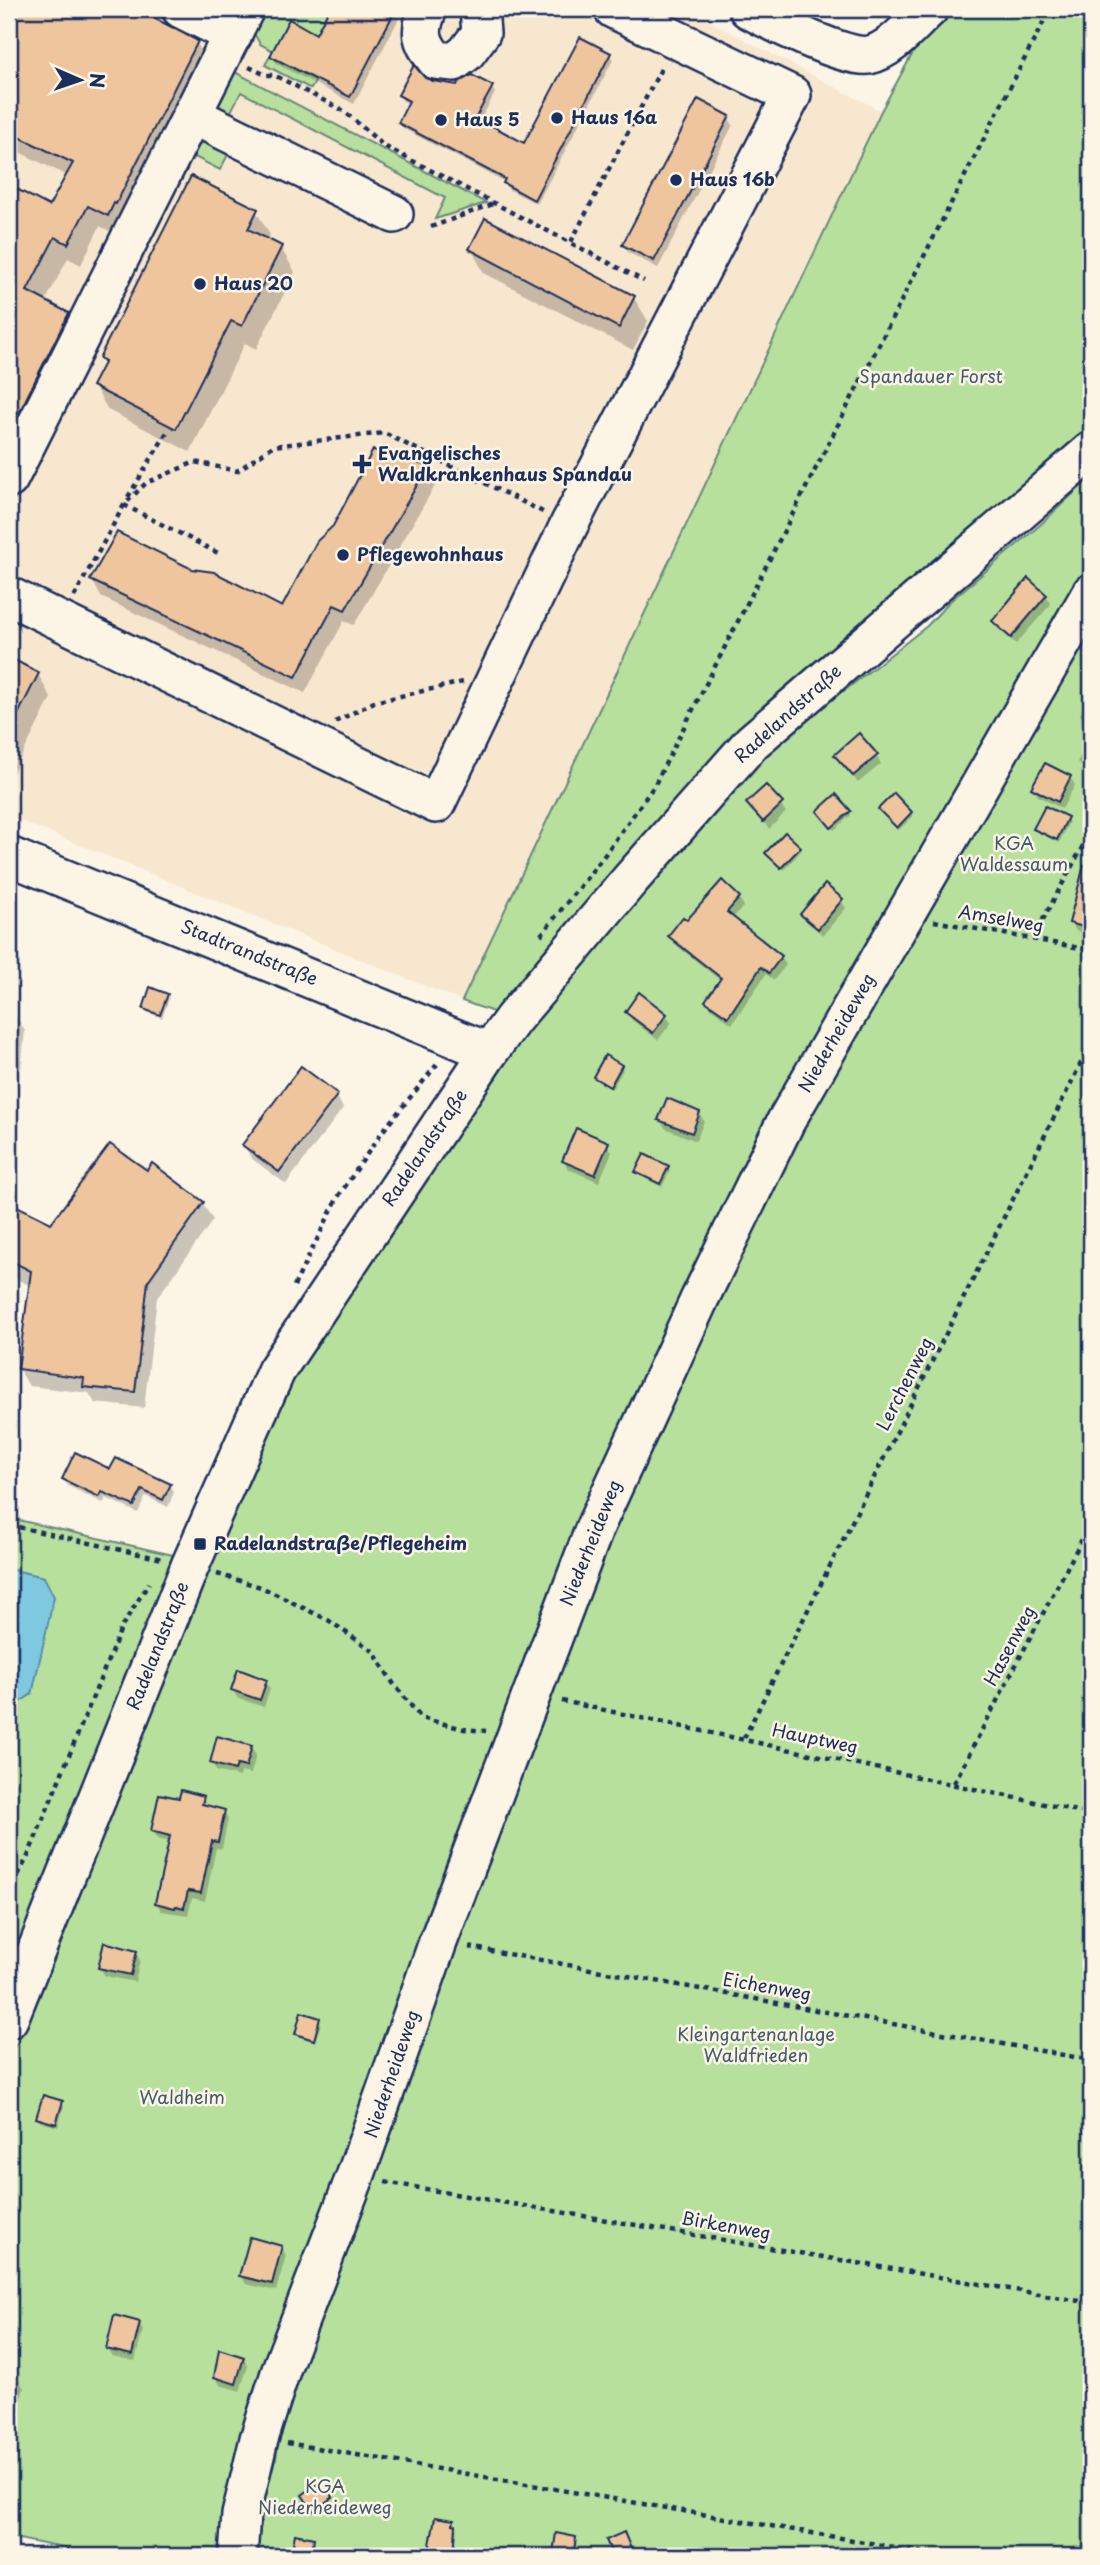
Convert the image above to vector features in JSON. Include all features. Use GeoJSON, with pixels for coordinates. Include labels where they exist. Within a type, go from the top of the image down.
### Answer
{"type":"FeatureCollection","features":[{"type":"Feature","properties":{"kind":"street"},"geometry":{"type":"LineString","coordinates":[[9,479],[234,33],[181,9]]}},
{"type":"Feature","properties":{"kind":"street"},"geometry":{"type":"LineString","coordinates":[[428,9],[421,27],[427,49],[436,60],[454,62],[466,53],[481,33],[479,9]]}},
{"type":"Feature","properties":{"kind":"street"},"geometry":{"type":"LineString","coordinates":[[9,596],[436,804],[569,525],[797,83],[676,39],[613,9]]}},
{"type":"Feature","properties":{"kind":"street"},"geometry":{"type":"LineString","coordinates":[[748,9],[854,55],[869,55],[884,49],[929,9]]}},
{"type":"Feature","properties":{"kind":"street"},"geometry":{"type":"LineString","coordinates":[[192,115],[394,214]]}},
{"type":"Feature","properties":{"kind":"street","name":"Radelandstraße"},"geometry":{"type":"LineString","coordinates":[[9,2019],[169,1561],[276,1371],[473,1045],[513,1019],[630,880],[752,742],[1091,450]]}},
{"type":"Feature","properties":{"kind":"street","name":"Niederheideweg"},"geometry":{"type":"LineString","coordinates":[[237,2556],[241,2515],[259,2439],[282,2367],[355,2177],[438,1941],[595,1527],[700,1298],[786,1121],[1091,593]]}},
{"type":"Feature","properties":{"kind":"street","name":"Stadtrandstraße"},"geometry":{"type":"LineString","coordinates":[[9,856],[473,1045]]}},
{"type":"Feature","properties":{"kind":"path"},"geometry":{"type":"LineString","coordinates":[[533,944],[601,860],[654,786],[1050,9]]}},
{"type":"Feature","properties":{"kind":"path"},"geometry":{"type":"LineString","coordinates":[[234,33],[266,75],[274,75],[344,111],[384,146],[643,281]]}},
{"type":"Feature","properties":{"kind":"path"},"geometry":{"type":"LineString","coordinates":[[571,242],[676,39]]}},
{"type":"Feature","properties":{"kind":"path"},"geometry":{"type":"LineString","coordinates":[[431,226],[497,203]]}},
{"type":"Feature","properties":{"kind":"path"},"geometry":{"type":"LineString","coordinates":[[61,622],[124,505],[169,429]]}},
{"type":"Feature","properties":{"kind":"path"},"geometry":{"type":"LineString","coordinates":[[124,505],[146,484],[195,462],[237,471],[273,446],[384,433],[569,525]]}},
{"type":"Feature","properties":{"kind":"path"},"geometry":{"type":"LineString","coordinates":[[124,505],[218,553]]}},
{"type":"Feature","properties":{"kind":"path"},"geometry":{"type":"LineString","coordinates":[[329,725],[374,702],[498,676]]}},
{"type":"Feature","properties":{"kind":"path"},"geometry":{"type":"LineString","coordinates":[[1032,938],[1091,831]]}},
{"type":"Feature","properties":{"kind":"path","name":"Amselweg"},"geometry":{"type":"LineString","coordinates":[[905,916],[1091,950]]}},
{"type":"Feature","properties":{"kind":"path","name":"Lerchenweg"},"geometry":{"type":"LineString","coordinates":[[744,1738],[1091,1043]]}},
{"type":"Feature","properties":{"kind":"path"},"geometry":{"type":"LineString","coordinates":[[288,1297],[338,1197],[382,1132],[473,1045]]}},
{"type":"Feature","properties":{"kind":"path","name":"Hasenweg"},"geometry":{"type":"LineString","coordinates":[[954,1783],[1089,1532],[1091,1522]]}},
{"type":"Feature","properties":{"kind":"path"},"geometry":{"type":"LineString","coordinates":[[9,1525],[169,1561],[261,1587],[328,1620],[373,1651],[393,1683],[421,1718],[464,1729],[517,1734]]}},
{"type":"Feature","properties":{"kind":"path"},"geometry":{"type":"LineString","coordinates":[[9,1893],[28,1856],[121,1626],[149,1582]]}},
{"type":"Feature","properties":{"kind":"path","name":"Hauptweg"},"geometry":{"type":"LineString","coordinates":[[532,1695],[1091,1814]]}},
{"type":"Feature","properties":{"kind":"path","name":"Eichenweg"},"geometry":{"type":"LineString","coordinates":[[438,1941],[1091,2060]]}},
{"type":"Feature","properties":{"kind":"path","name":"Birkenweg"},"geometry":{"type":"LineString","coordinates":[[355,2177],[1091,2303]]}},
{"type":"Feature","properties":{"kind":"path"},"geometry":{"type":"LineString","coordinates":[[259,2439],[946,2556]]}},
{"type":"Feature","properties":{"kind":"shaded area","name":"Evangelisches Waldkrankenhaus Spandau"},"geometry":{"type":"Polygon","coordinates":[[[9,9],[686,9],[881,111],[462,1001],[9,816],[9,9]]]}},
{"type":"Feature","properties":{"kind":"green space"},"geometry":{"type":"Polygon","coordinates":[[[261,9],[329,9],[316,34],[289,20],[273,51],[260,44],[253,32],[261,9]]]}},
{"type":"Feature","properties":{"kind":"green space","name":"Spandauer Forst"},"geometry":{"type":"Polygon","coordinates":[[[937,9],[1091,9],[1091,451],[752,742],[513,1019],[462,1001],[881,111],[937,9]]]}},
{"type":"Feature","properties":{"kind":"green space"},"geometry":{"type":"Polygon","coordinates":[[[270,56],[316,80],[311,89],[265,65],[270,56]]]}},
{"type":"Feature","properties":{"kind":"green space"},"geometry":{"type":"Polygon","coordinates":[[[231,70],[486,203],[435,219],[445,198],[241,92],[227,119],[210,110],[231,70]]]}},
{"type":"Feature","properties":{"kind":"green space"},"geometry":{"type":"Polygon","coordinates":[[[198,132],[231,149],[220,170],[187,153],[198,132]]]}},
{"type":"Feature","properties":{"kind":"green space"},"geometry":{"type":"Polygon","coordinates":[[[1091,477],[1091,2556],[256,2556],[270,2465],[276,2459],[279,2430],[222,2556],[102,2556],[9,2537],[9,2056],[27,2026],[188,1615],[282,1394],[541,1010],[760,755],[836,693],[844,691],[927,626],[949,602],[1040,525],[1091,477]]]}},
{"type":"Feature","properties":{"kind":"green space"},"geometry":{"type":"Polygon","coordinates":[[[9,1518],[182,1557],[9,1997],[9,1709],[32,1694],[44,1577],[9,1569],[9,1518]]]}},
{"type":"Feature","properties":{"kind":"water"},"geometry":{"type":"Polygon","coordinates":[[[9,1569],[44,1577],[54,1597],[32,1694],[9,1709],[9,1569]]]}},
{"type":"Feature","properties":{"kind":"building"},"geometry":{"type":"Polygon","coordinates":[[[9,9],[137,9],[198,41],[108,216],[88,206],[68,244],[55,237],[27,291],[69,313],[9,433],[9,185],[49,206],[73,163],[9,132],[9,9]]]}},
{"type":"Feature","properties":{"kind":"building"},"geometry":{"type":"Polygon","coordinates":[[[329,9],[396,9],[350,97],[270,56],[289,19],[316,34],[329,9]]]}},
{"type":"Feature","properties":{"kind":"building"},"geometry":{"type":"Polygon","coordinates":[[[580,37],[611,53],[534,200],[503,183],[505,179],[398,123],[409,101],[398,95],[414,65],[425,78],[433,81],[457,85],[459,81],[472,75],[493,86],[476,117],[524,143],[580,37]]]}},
{"type":"Feature","properties":{"kind":"building","name":"Haus 16b"},"geometry":{"type":"Polygon","coordinates":[[[698,99],[730,116],[654,261],[622,245],[698,99]]]}},
{"type":"Feature","properties":{"kind":"building","name":"Haus 20"},"geometry":{"type":"Polygon","coordinates":[[[191,176],[258,209],[248,229],[282,246],[242,326],[231,321],[176,429],[92,386],[105,361],[99,358],[191,176]]]}},
{"type":"Feature","properties":{"kind":"building"},"geometry":{"type":"Polygon","coordinates":[[[485,218],[635,296],[619,328],[469,249],[485,218]]]}},
{"type":"Feature","properties":{"kind":"building","name":"Pflegewohnhaus"},"geometry":{"type":"Polygon","coordinates":[[[373,450],[428,466],[345,610],[334,605],[296,677],[90,580],[117,532],[192,569],[214,572],[282,607],[317,541],[333,526],[373,450]]]}},
{"type":"Feature","properties":{"kind":"building"},"geometry":{"type":"Polygon","coordinates":[[[1028,578],[1047,595],[1011,638],[992,621],[1028,578]]]}},
{"type":"Feature","properties":{"kind":"building"},"geometry":{"type":"Polygon","coordinates":[[[9,657],[39,673],[9,732],[9,657]]]}},
{"type":"Feature","properties":{"kind":"building"},"geometry":{"type":"Polygon","coordinates":[[[859,733],[878,755],[853,776],[834,755],[859,733]]]}},
{"type":"Feature","properties":{"kind":"building"},"geometry":{"type":"Polygon","coordinates":[[[1045,763],[1071,776],[1058,802],[1031,788],[1045,763]]]}},
{"type":"Feature","properties":{"kind":"building"},"geometry":{"type":"Polygon","coordinates":[[[766,785],[783,803],[763,822],[746,803],[766,785]]]}},
{"type":"Feature","properties":{"kind":"building"},"geometry":{"type":"Polygon","coordinates":[[[894,793],[912,812],[897,828],[878,809],[894,793]]]}},
{"type":"Feature","properties":{"kind":"building"},"geometry":{"type":"Polygon","coordinates":[[[836,794],[851,811],[831,828],[817,811],[836,794]]]}},
{"type":"Feature","properties":{"kind":"building"},"geometry":{"type":"Polygon","coordinates":[[[1045,806],[1068,817],[1057,840],[1033,829],[1045,806]]]}},
{"type":"Feature","properties":{"kind":"building"},"geometry":{"type":"Polygon","coordinates":[[[785,832],[801,847],[781,868],[765,853],[785,832]]]}},
{"type":"Feature","properties":{"kind":"building"},"geometry":{"type":"Polygon","coordinates":[[[1084,865],[1091,866],[1091,929],[1069,923],[1084,865]]]}},
{"type":"Feature","properties":{"kind":"building"},"geometry":{"type":"Polygon","coordinates":[[[722,880],[740,897],[727,912],[782,956],[769,973],[761,967],[728,1017],[705,1001],[721,978],[668,936],[683,917],[687,920],[722,880]]]}},
{"type":"Feature","properties":{"kind":"building"},"geometry":{"type":"Polygon","coordinates":[[[825,884],[843,899],[818,929],[800,914],[825,884]]]}},
{"type":"Feature","properties":{"kind":"building"},"geometry":{"type":"Polygon","coordinates":[[[150,987],[168,994],[160,1015],[143,1009],[150,987]]]}},
{"type":"Feature","properties":{"kind":"building"},"geometry":{"type":"Polygon","coordinates":[[[639,992],[667,1014],[653,1033],[625,1012],[639,992]]]}},
{"type":"Feature","properties":{"kind":"building"},"geometry":{"type":"Polygon","coordinates":[[[605,1055],[622,1065],[610,1087],[593,1077],[605,1055]]]}},
{"type":"Feature","properties":{"kind":"building"},"geometry":{"type":"Polygon","coordinates":[[[301,1066],[338,1094],[279,1172],[242,1145],[301,1066]]]}},
{"type":"Feature","properties":{"kind":"building"},"geometry":{"type":"Polygon","coordinates":[[[667,1098],[700,1112],[692,1133],[658,1120],[667,1098]]]}},
{"type":"Feature","properties":{"kind":"building"},"geometry":{"type":"Polygon","coordinates":[[[576,1128],[609,1142],[595,1175],[562,1161],[576,1128]]]}},
{"type":"Feature","properties":{"kind":"building"},"geometry":{"type":"Polygon","coordinates":[[[110,1144],[147,1170],[152,1163],[204,1202],[148,1281],[135,1392],[83,1387],[84,1378],[18,1369],[31,1271],[9,1260],[9,1202],[51,1223],[110,1144]]]}},
{"type":"Feature","properties":{"kind":"building"},"geometry":{"type":"Polygon","coordinates":[[[644,1154],[669,1166],[660,1184],[635,1172],[644,1154]]]}},
{"type":"Feature","properties":{"kind":"building"},"geometry":{"type":"Polygon","coordinates":[[[75,1452],[110,1469],[116,1458],[171,1484],[163,1500],[142,1490],[134,1506],[102,1492],[99,1497],[62,1479],[75,1452]]]}},
{"type":"Feature","properties":{"kind":"building"},"geometry":{"type":"Polygon","coordinates":[[[238,1669],[267,1680],[260,1700],[231,1690],[238,1669]]]}},
{"type":"Feature","properties":{"kind":"building"},"geometry":{"type":"Polygon","coordinates":[[[217,1736],[252,1746],[246,1767],[237,1765],[235,1770],[210,1763],[217,1736]]]}},
{"type":"Feature","properties":{"kind":"building"},"geometry":{"type":"Polygon","coordinates":[[[181,1790],[204,1796],[202,1804],[225,1810],[218,1842],[212,1841],[201,1893],[188,1891],[184,1908],[175,1908],[155,1903],[170,1836],[151,1831],[159,1794],[179,1798],[181,1790]]]}},
{"type":"Feature","properties":{"kind":"building"},"geometry":{"type":"Polygon","coordinates":[[[104,1942],[137,1951],[131,1975],[98,1968],[104,1942]]]}},
{"type":"Feature","properties":{"kind":"building"},"geometry":{"type":"Polygon","coordinates":[[[301,2012],[320,2018],[314,2040],[295,2034],[301,2012]]]}},
{"type":"Feature","properties":{"kind":"building"},"geometry":{"type":"Polygon","coordinates":[[[43,2095],[63,2101],[56,2124],[36,2118],[43,2095]]]}},
{"type":"Feature","properties":{"kind":"building"},"geometry":{"type":"Polygon","coordinates":[[[250,2237],[282,2246],[272,2284],[239,2276],[250,2237]]]}},
{"type":"Feature","properties":{"kind":"building"},"geometry":{"type":"Polygon","coordinates":[[[114,2315],[140,2322],[132,2355],[106,2349],[114,2315]]]}},
{"type":"Feature","properties":{"kind":"building"},"geometry":{"type":"Polygon","coordinates":[[[219,2349],[244,2357],[236,2384],[214,2377],[219,2349]]]}},
{"type":"Feature","properties":{"kind":"building"},"geometry":{"type":"Polygon","coordinates":[[[322,2481],[333,2497],[313,2511],[302,2495],[322,2481]]]}},
{"type":"Feature","properties":{"kind":"building"},"geometry":{"type":"Polygon","coordinates":[[[435,2517],[454,2520],[454,2556],[428,2556],[435,2517]]]}},
{"type":"Feature","properties":{"kind":"building"},"geometry":{"type":"Polygon","coordinates":[[[624,2532],[634,2556],[613,2556],[606,2540],[624,2532]]]}},
{"type":"Feature","properties":{"kind":"building"},"geometry":{"type":"Polygon","coordinates":[[[556,2533],[576,2537],[573,2556],[553,2553],[556,2533]]]}},
{"type":"Feature","properties":{"kind":"building"},"geometry":{"type":"Polygon","coordinates":[[[295,2534],[314,2538],[311,2556],[291,2556],[295,2534]]]}},
{"type":"Feature","properties":{"kind":"place","name":"Haus 16a"},"geometry":{"type":"Point","coordinates":[557,118]}},
{"type":"Feature","properties":{"kind":"place","name":"Haus 5"},"geometry":{"type":"Point","coordinates":[441,120]}},
{"type":"Feature","properties":{"kind":"place","name":"Haus 16b"},"geometry":{"type":"Point","coordinates":[676,180]}},
{"type":"Feature","properties":{"kind":"place","name":"Haus 20"},"geometry":{"type":"Point","coordinates":[200,284]}},
{"type":"Feature","properties":{"kind":"place","name":"Evangelisches Waldkrankenhaus Spandau"},"geometry":{"type":"Point","coordinates":[362,464]}},
{"type":"Feature","properties":{"kind":"place","name":"Pflegewohnhaus"},"geometry":{"type":"Point","coordinates":[343,555]}},
{"type":"Feature","properties":{"kind":"place","name":"Radelandstraße/Pflegeheim"},"geometry":{"type":"Point","coordinates":[200,1544]}},
{"type":"Feature","properties":{"kind":"park label","name":"KGA Waldessaum"},"geometry":{"type":"Point","coordinates":[1014,854]}},
{"type":"Feature","properties":{"kind":"park label","name":"Kleingartenanlage Waldfrieden"},"geometry":{"type":"Point","coordinates":[756,2045]}},
{"type":"Feature","properties":{"kind":"park label","name":"Waldheim"},"geometry":{"type":"Point","coordinates":[182,2098]}},
{"type":"Feature","properties":{"kind":"park label","name":"KGA Niederheideweg"},"geometry":{"type":"Point","coordinates":[325,2497]}}]}
